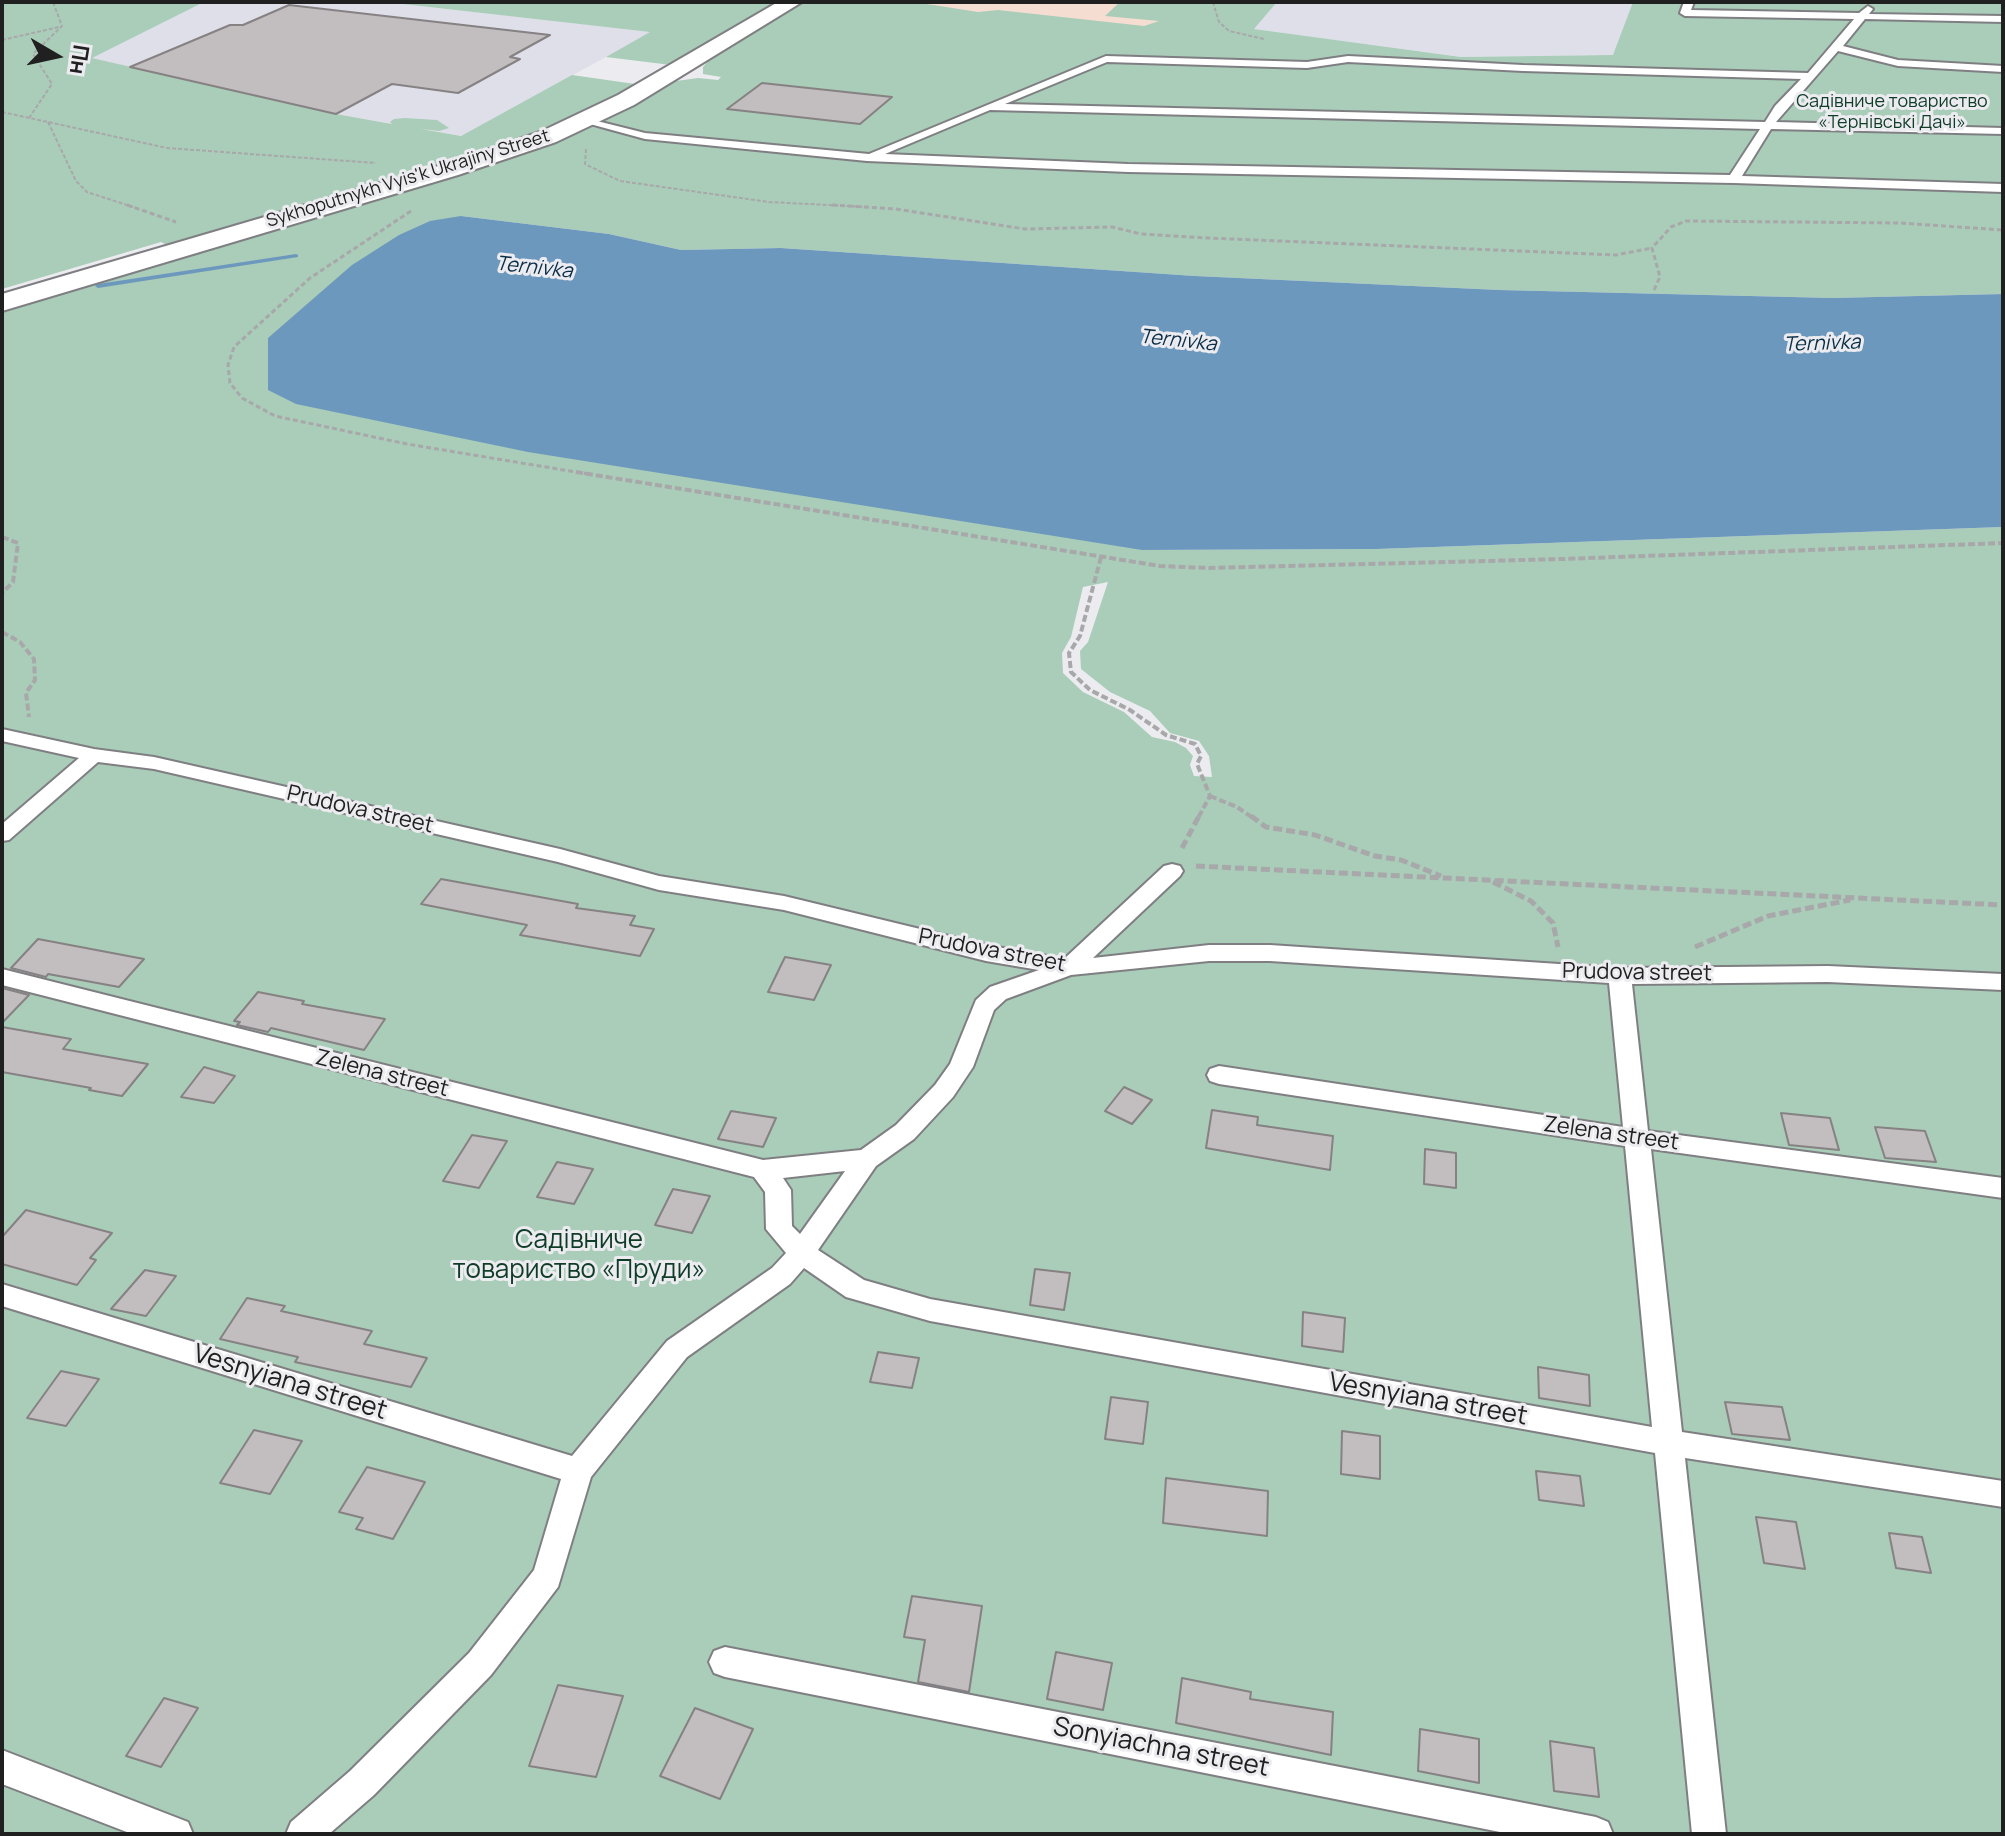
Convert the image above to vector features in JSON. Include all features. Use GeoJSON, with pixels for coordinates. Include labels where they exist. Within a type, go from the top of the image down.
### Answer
{"type":"FeatureCollection","features":[{"type":"Feature","properties":{"kind":"street","name":"Sykhoputnykh Vyis'k Ukrajiny Street"},"geometry":{"type":"LineString","coordinates":[[2,303],[450,170],[585,121],[792,2]]}},
{"type":"Feature","properties":{"kind":"lane"},"geometry":{"type":"LineString","coordinates":[[1689,2],[1685,13],[2003,19]]}},
{"type":"Feature","properties":{"kind":"lane"},"geometry":{"type":"LineString","coordinates":[[1734,179],[1779,108],[1875,2]]}},
{"type":"Feature","properties":{"kind":"lane"},"geometry":{"type":"LineString","coordinates":[[1835,47],[1898,63],[2003,69]]}},
{"type":"Feature","properties":{"kind":"lane"},"geometry":{"type":"LineString","coordinates":[[867,157],[1106,59],[1307,65],[1348,59],[1523,68],[1811,76]]}},
{"type":"Feature","properties":{"kind":"lane"},"geometry":{"type":"LineString","coordinates":[[989,107],[2003,131]]}},
{"type":"Feature","properties":{"kind":"lane"},"geometry":{"type":"LineString","coordinates":[[585,121],[645,136],[867,157],[1159,168],[1734,179],[2003,188]]}},
{"type":"Feature","properties":{"kind":"lane","name":"Prudova street"},"geometry":{"type":"LineString","coordinates":[[10,737],[94,755],[154,763],[560,856],[659,883],[784,903],[986,953],[1069,968],[1209,953],[1270,953],[1620,976],[1828,974],[2003,982]]}},
{"type":"Feature","properties":{"kind":"lane"},"geometry":{"type":"LineString","coordinates":[[2,835],[94,755]]}},
{"type":"Feature","properties":{"kind":"lane"},"geometry":{"type":"LineString","coordinates":[[303,1834],[362,1783],[480,1664],[547,1577],[578,1471],[677,1349],[781,1276],[802,1253],[867,1159],[905,1132],[944,1091],[961,1067],[984,1006],[998,993],[1069,968],[1172,871]]}},
{"type":"Feature","properties":{"kind":"lane"},"geometry":{"type":"LineString","coordinates":[[1620,976],[1709,1834]]}},
{"type":"Feature","properties":{"kind":"lane","name":"Zelena street"},"geometry":{"type":"LineString","coordinates":[[2,977],[763,1170]]}},
{"type":"Feature","properties":{"kind":"lane","name":"Zelena street"},"geometry":{"type":"LineString","coordinates":[[1219,1075],[1635,1138],[2003,1188]]}},
{"type":"Feature","properties":{"kind":"lane"},"geometry":{"type":"LineString","coordinates":[[763,1170],[867,1159]]}},
{"type":"Feature","properties":{"kind":"lane","name":"Vesnyiana street"},"geometry":{"type":"LineString","coordinates":[[763,1170],[778,1190],[779,1229],[802,1253],[856,1289],[930,1310],[1670,1443],[2003,1494]]}},
{"type":"Feature","properties":{"kind":"lane","name":"Vesnyiana street"},"geometry":{"type":"LineString","coordinates":[[2,1295],[578,1471]]}},
{"type":"Feature","properties":{"kind":"lane","name":"Sonyiachna street"},"geometry":{"type":"LineString","coordinates":[[725,1662],[1596,1834]]}},
{"type":"Feature","properties":{"kind":"lane"},"geometry":{"type":"LineString","coordinates":[[2,1767],[176,1834]]}},
{"type":"Feature","properties":{"kind":"path"},"geometry":{"type":"LineString","coordinates":[[29,118],[52,84],[33,54],[62,26],[53,2]]}},
{"type":"Feature","properties":{"kind":"path"},"geometry":{"type":"LineString","coordinates":[[1213,2],[1219,22],[1229,31],[1274,41]]}},
{"type":"Feature","properties":{"kind":"path"},"geometry":{"type":"LineString","coordinates":[[2,40],[62,26]]}},
{"type":"Feature","properties":{"kind":"path"},"geometry":{"type":"LineString","coordinates":[[2,112],[167,148],[380,164]]}},
{"type":"Feature","properties":{"kind":"path"},"geometry":{"type":"LineString","coordinates":[[48,121],[76,181],[87,192],[186,225],[178,244],[180,249]]}},
{"type":"Feature","properties":{"kind":"path"},"geometry":{"type":"LineString","coordinates":[[608,127],[587,142],[585,164],[620,181],[769,202],[896,209],[1036,229],[1112,227],[1141,234],[1208,238],[1602,255],[1637,253],[1652,248],[1671,227],[1702,219],[1900,223],[2003,230]]}},
{"type":"Feature","properties":{"kind":"path"},"geometry":{"type":"LineString","coordinates":[[415,209],[310,278],[234,347],[228,365],[230,383],[242,398],[275,416],[407,444],[1160,566],[1225,568],[2003,543]]}},
{"type":"Feature","properties":{"kind":"path"},"geometry":{"type":"LineString","coordinates":[[1652,248],[1660,277],[1654,290]]}},
{"type":"Feature","properties":{"kind":"path"},"geometry":{"type":"LineString","coordinates":[[2,537],[18,543],[13,582],[2,593]]}},
{"type":"Feature","properties":{"kind":"path"},"geometry":{"type":"LineString","coordinates":[[1101,557],[1080,636],[1069,653],[1071,672],[1090,690],[1130,710],[1166,735],[1195,744],[1201,756],[1197,764],[1210,796],[1237,807],[1266,827],[1315,835],[1375,856],[1401,860],[1447,878]]}},
{"type":"Feature","properties":{"kind":"path"},"geometry":{"type":"LineString","coordinates":[[2,632],[20,642],[34,659],[35,680],[26,693],[29,716],[10,737]]}},
{"type":"Feature","properties":{"kind":"path"},"geometry":{"type":"LineString","coordinates":[[1172,871],[1186,837],[1210,796]]}},
{"type":"Feature","properties":{"kind":"path"},"geometry":{"type":"LineString","coordinates":[[1172,871],[1186,866],[2003,905]]}},
{"type":"Feature","properties":{"kind":"path"},"geometry":{"type":"LineString","coordinates":[[1488,880],[1531,901],[1553,923],[1564,972]]}},
{"type":"Feature","properties":{"kind":"path"},"geometry":{"type":"LineString","coordinates":[[1683,952],[1768,916],[1863,898]]}},
{"type":"Feature","properties":{"kind":"shaded area"},"geometry":{"type":"Polygon","coordinates":[[[204,2],[385,2],[652,32],[461,136],[336,114],[91,58],[204,2]]]}},
{"type":"Feature","properties":{"kind":"shaded area"},"geometry":{"type":"Polygon","coordinates":[[[882,2],[1183,2],[1161,21],[1132,29],[882,2]]]}},
{"type":"Feature","properties":{"kind":"shaded area"},"geometry":{"type":"Polygon","coordinates":[[[1277,2],[1633,2],[1614,55],[1461,57],[1253,29],[1277,2]]]}},
{"type":"Feature","properties":{"kind":"green space"},"geometry":{"type":"Polygon","coordinates":[[[2,2],[204,2],[92,58],[336,114],[392,124],[390,122],[394,119],[405,118],[437,120],[449,128],[439,131],[421,129],[461,136],[572,75],[642,85],[542,135],[171,247],[161,242],[2,289],[2,2]]]}},
{"type":"Feature","properties":{"kind":"green space"},"geometry":{"type":"Polygon","coordinates":[[[385,2],[777,3],[671,65],[606,57],[650,32],[385,2]]]}},
{"type":"Feature","properties":{"kind":"green space","name":"Садівниче товариство «Пруди»"},"geometry":{"type":"Polygon","coordinates":[[[805,2],[914,2],[978,12],[998,10],[1144,26],[1159,21],[1105,16],[1120,2],[1277,2],[1254,29],[1461,57],[1613,55],[1633,2],[2003,2],[2003,294],[1833,298],[1500,290],[1195,276],[781,248],[681,250],[609,234],[461,216],[1142,550],[1377,549],[2003,527],[2003,1834],[2,1834],[2,310],[372,202],[588,126],[640,137],[600,121],[669,82],[698,78],[718,80],[721,77],[703,74],[703,67],[710,59],[805,2]],[[1108,582],[1083,587],[1071,637],[1062,653],[1063,673],[1083,692],[1124,712],[1152,737],[1186,748],[1193,756],[1190,765],[1194,776],[1212,777],[1209,756],[1199,741],[1170,733],[1150,711],[1110,692],[1081,669],[1080,651],[1088,642],[1108,582]]]}},
{"type":"Feature","properties":{"kind":"water"},"geometry":{"type":"Polygon","coordinates":[[[461,216],[609,234],[681,250],[781,248],[1195,276],[1500,290],[1833,298],[2003,294],[2003,527],[1377,549],[1142,550],[528,452],[296,404],[268,390],[268,338],[352,265],[399,235],[430,221],[461,216]]]}},
{"type":"Feature","properties":{"kind":"building"},"geometry":{"type":"Polygon","coordinates":[[[289,5],[550,35],[510,57],[520,59],[458,93],[392,84],[336,114],[130,67],[230,25],[243,25],[289,5]]]}},
{"type":"Feature","properties":{"kind":"building"},"geometry":{"type":"Polygon","coordinates":[[[762,83],[892,97],[860,124],[727,109],[762,83]]]}},
{"type":"Feature","properties":{"kind":"building"},"geometry":{"type":"Polygon","coordinates":[[[441,879],[578,904],[576,908],[635,916],[630,925],[654,929],[640,956],[520,935],[527,925],[421,904],[441,879]]]}},
{"type":"Feature","properties":{"kind":"building"},"geometry":{"type":"Polygon","coordinates":[[[38,939],[144,959],[119,987],[48,974],[46,977],[11,968],[38,939]]]}},
{"type":"Feature","properties":{"kind":"building"},"geometry":{"type":"Polygon","coordinates":[[[785,957],[831,965],[814,1000],[768,992],[785,957]]]}},
{"type":"Feature","properties":{"kind":"building"},"geometry":{"type":"Polygon","coordinates":[[[2,988],[29,995],[2,1023],[2,988]]]}},
{"type":"Feature","properties":{"kind":"building"},"geometry":{"type":"Polygon","coordinates":[[[258,992],[304,1001],[302,1004],[385,1019],[364,1050],[271,1028],[268,1032],[237,1025],[240,1022],[234,1021],[258,992]]]}},
{"type":"Feature","properties":{"kind":"building"},"geometry":{"type":"Polygon","coordinates":[[[2,1027],[71,1039],[63,1049],[148,1064],[122,1096],[2,1072],[2,1027]]]}},
{"type":"Feature","properties":{"kind":"building"},"geometry":{"type":"Polygon","coordinates":[[[204,1067],[235,1076],[214,1103],[181,1097],[204,1067]]]}},
{"type":"Feature","properties":{"kind":"building"},"geometry":{"type":"Polygon","coordinates":[[[1124,1087],[1152,1100],[1132,1124],[1105,1111],[1124,1087]]]}},
{"type":"Feature","properties":{"kind":"building"},"geometry":{"type":"Polygon","coordinates":[[[1212,1110],[1258,1117],[1257,1125],[1333,1136],[1330,1170],[1206,1148],[1212,1110]]]}},
{"type":"Feature","properties":{"kind":"building"},"geometry":{"type":"Polygon","coordinates":[[[731,1111],[776,1118],[763,1147],[718,1139],[731,1111]]]}},
{"type":"Feature","properties":{"kind":"building"},"geometry":{"type":"Polygon","coordinates":[[[1781,1113],[1830,1118],[1839,1150],[1789,1145],[1781,1113]]]}},
{"type":"Feature","properties":{"kind":"building"},"geometry":{"type":"Polygon","coordinates":[[[1875,1127],[1925,1131],[1936,1162],[1885,1158],[1875,1127]]]}},
{"type":"Feature","properties":{"kind":"building"},"geometry":{"type":"Polygon","coordinates":[[[472,1135],[507,1141],[479,1188],[443,1181],[472,1135]]]}},
{"type":"Feature","properties":{"kind":"building"},"geometry":{"type":"Polygon","coordinates":[[[1425,1149],[1456,1153],[1456,1188],[1424,1184],[1425,1149]]]}},
{"type":"Feature","properties":{"kind":"building"},"geometry":{"type":"Polygon","coordinates":[[[557,1162],[593,1169],[574,1204],[537,1197],[557,1162]]]}},
{"type":"Feature","properties":{"kind":"building"},"geometry":{"type":"Polygon","coordinates":[[[673,1189],[710,1196],[692,1233],[655,1225],[673,1189]]]}},
{"type":"Feature","properties":{"kind":"building"},"geometry":{"type":"Polygon","coordinates":[[[26,1210],[112,1233],[90,1258],[96,1260],[77,1285],[2,1264],[2,1237],[26,1210]]]}},
{"type":"Feature","properties":{"kind":"building"},"geometry":{"type":"Polygon","coordinates":[[[1035,1269],[1070,1273],[1064,1310],[1030,1305],[1035,1269]]]}},
{"type":"Feature","properties":{"kind":"building"},"geometry":{"type":"Polygon","coordinates":[[[145,1270],[176,1276],[146,1316],[111,1309],[145,1270]]]}},
{"type":"Feature","properties":{"kind":"building"},"geometry":{"type":"Polygon","coordinates":[[[247,1298],[285,1306],[281,1311],[372,1331],[364,1344],[427,1358],[411,1387],[295,1362],[298,1357],[220,1339],[247,1298]]]}},
{"type":"Feature","properties":{"kind":"building"},"geometry":{"type":"Polygon","coordinates":[[[1303,1312],[1345,1318],[1343,1352],[1302,1346],[1303,1312]]]}},
{"type":"Feature","properties":{"kind":"building"},"geometry":{"type":"Polygon","coordinates":[[[878,1352],[919,1358],[912,1388],[870,1382],[878,1352]]]}},
{"type":"Feature","properties":{"kind":"building"},"geometry":{"type":"Polygon","coordinates":[[[1538,1367],[1589,1375],[1590,1406],[1539,1398],[1538,1367]]]}},
{"type":"Feature","properties":{"kind":"building"},"geometry":{"type":"Polygon","coordinates":[[[61,1371],[99,1379],[66,1426],[27,1418],[61,1371]]]}},
{"type":"Feature","properties":{"kind":"building"},"geometry":{"type":"Polygon","coordinates":[[[1111,1397],[1148,1402],[1143,1444],[1105,1439],[1111,1397]]]}},
{"type":"Feature","properties":{"kind":"building"},"geometry":{"type":"Polygon","coordinates":[[[1725,1402],[1782,1407],[1790,1440],[1732,1434],[1725,1402]]]}},
{"type":"Feature","properties":{"kind":"building"},"geometry":{"type":"Polygon","coordinates":[[[254,1430],[302,1441],[270,1494],[220,1483],[254,1430]]]}},
{"type":"Feature","properties":{"kind":"building"},"geometry":{"type":"Polygon","coordinates":[[[1342,1431],[1380,1436],[1380,1479],[1341,1474],[1342,1431]]]}},
{"type":"Feature","properties":{"kind":"building"},"geometry":{"type":"Polygon","coordinates":[[[367,1467],[425,1482],[393,1539],[356,1529],[363,1518],[339,1512],[367,1467]]]}},
{"type":"Feature","properties":{"kind":"building"},"geometry":{"type":"Polygon","coordinates":[[[1536,1471],[1580,1476],[1584,1506],[1539,1500],[1536,1471]]]}},
{"type":"Feature","properties":{"kind":"building"},"geometry":{"type":"Polygon","coordinates":[[[1166,1478],[1268,1491],[1267,1536],[1163,1523],[1166,1478]]]}},
{"type":"Feature","properties":{"kind":"building"},"geometry":{"type":"Polygon","coordinates":[[[1756,1517],[1796,1522],[1805,1569],[1764,1563],[1756,1517]]]}},
{"type":"Feature","properties":{"kind":"building"},"geometry":{"type":"Polygon","coordinates":[[[1889,1533],[1922,1537],[1931,1573],[1896,1568],[1889,1533]]]}},
{"type":"Feature","properties":{"kind":"building"},"geometry":{"type":"Polygon","coordinates":[[[912,1596],[982,1606],[969,1692],[918,1682],[925,1640],[904,1637],[912,1596]]]}},
{"type":"Feature","properties":{"kind":"building"},"geometry":{"type":"Polygon","coordinates":[[[1056,1652],[1112,1663],[1103,1710],[1047,1699],[1056,1652]]]}},
{"type":"Feature","properties":{"kind":"building"},"geometry":{"type":"Polygon","coordinates":[[[1182,1678],[1251,1692],[1250,1699],[1333,1712],[1331,1755],[1176,1723],[1182,1678]]]}},
{"type":"Feature","properties":{"kind":"building"},"geometry":{"type":"Polygon","coordinates":[[[558,1685],[623,1696],[596,1777],[529,1766],[558,1685]]]}},
{"type":"Feature","properties":{"kind":"building"},"geometry":{"type":"Polygon","coordinates":[[[164,1698],[198,1708],[161,1767],[126,1756],[164,1698]]]}},
{"type":"Feature","properties":{"kind":"building"},"geometry":{"type":"Polygon","coordinates":[[[695,1708],[753,1729],[720,1799],[660,1776],[695,1708]]]}},
{"type":"Feature","properties":{"kind":"building"},"geometry":{"type":"Polygon","coordinates":[[[1420,1729],[1479,1739],[1479,1783],[1418,1771],[1420,1729]]]}},
{"type":"Feature","properties":{"kind":"building"},"geometry":{"type":"Polygon","coordinates":[[[1550,1741],[1594,1748],[1599,1797],[1554,1791],[1550,1741]]]}},
{"type":"Feature","properties":{"kind":"waterway","name":"Ternivka"},"geometry":{"type":"LineString","coordinates":[[98,286],[296,256]]}},
{"type":"Feature","properties":{"kind":"park label","name":"Садівниче товариство «Тернівські Дачі»"},"geometry":{"type":"Point","coordinates":[1892,112]}}]}
